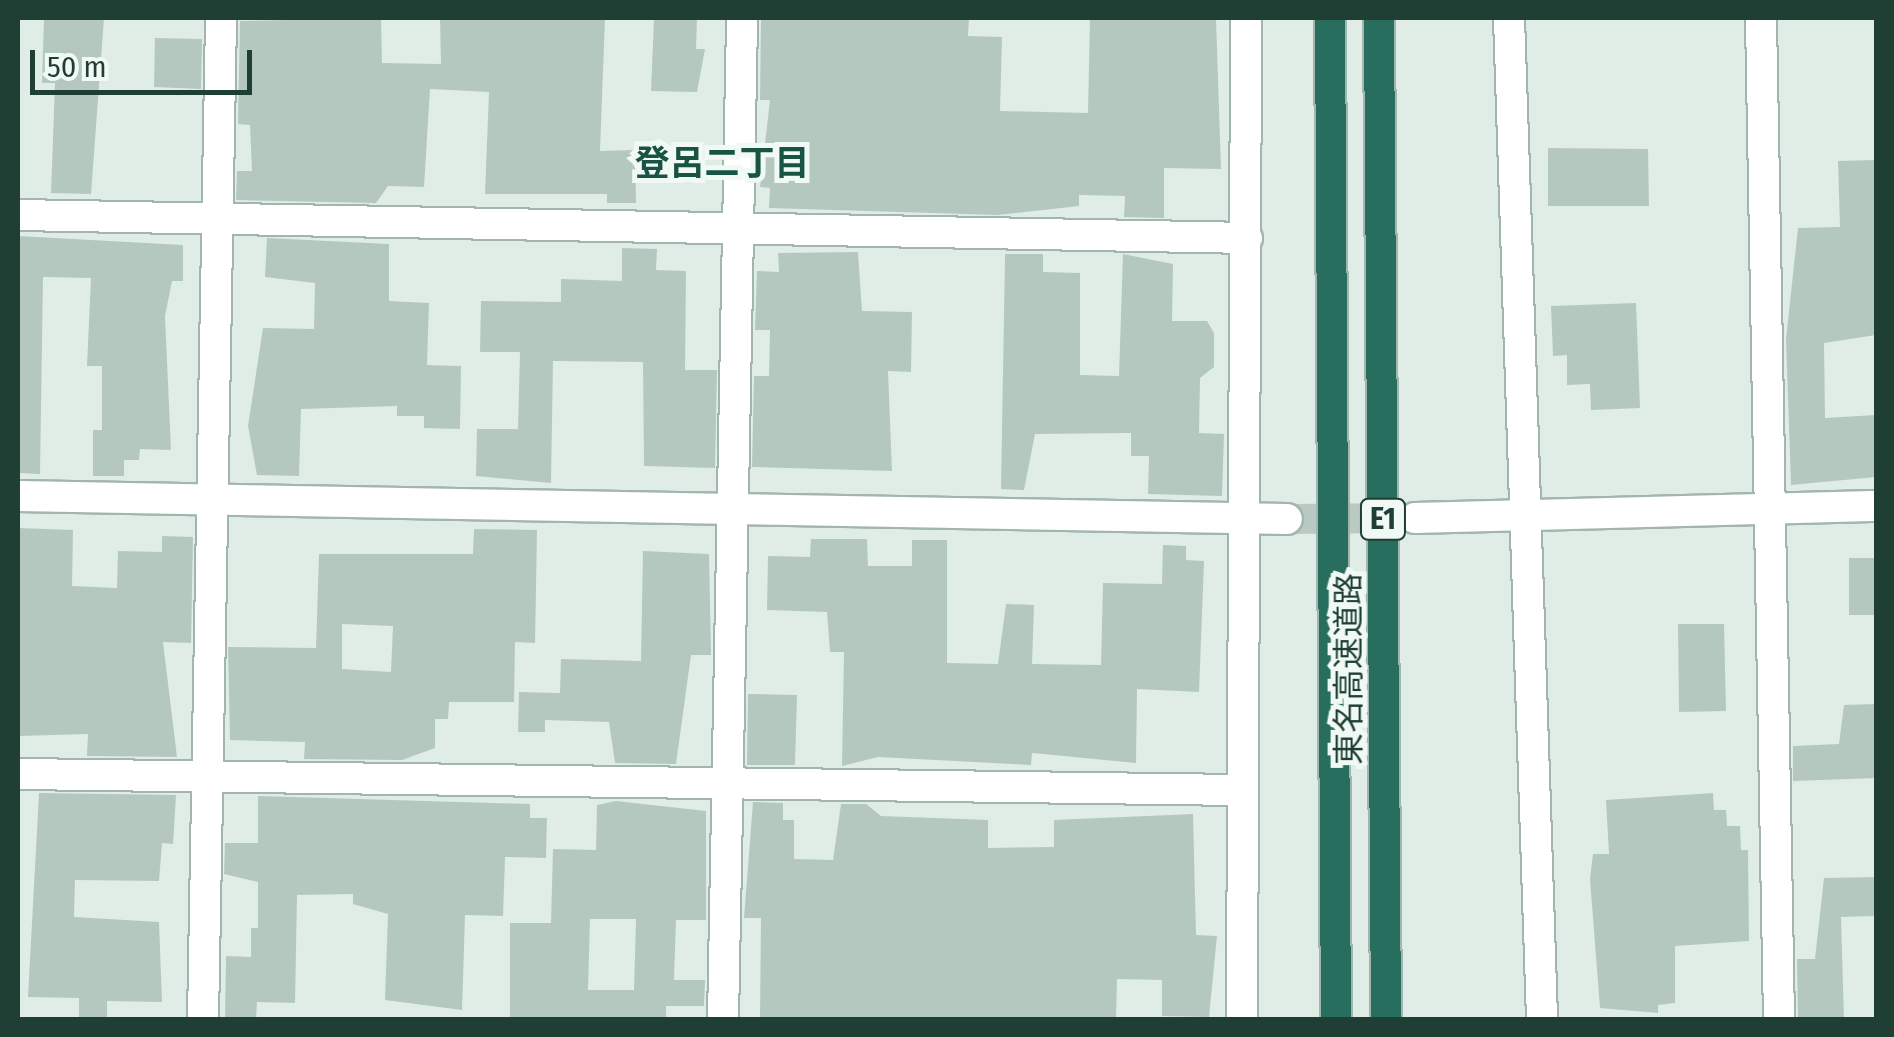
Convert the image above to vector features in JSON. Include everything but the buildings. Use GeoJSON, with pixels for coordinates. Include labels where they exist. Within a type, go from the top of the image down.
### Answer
{"type":"FeatureCollection","features":[{"type":"Feature","properties":{"kind":"highway","name":"東名高速道路"},"geometry":{"type":"LineString","coordinates":[[1330,18],[1336,1020]]}},
{"type":"Feature","properties":{"kind":"highway","name":"東名高速道路"},"geometry":{"type":"LineString","coordinates":[[1379,18],[1386,1020]]}},
{"type":"Feature","properties":{"kind":"street"},"geometry":{"type":"LineString","coordinates":[[203,1020],[221,18]]}},
{"type":"Feature","properties":{"kind":"street"},"geometry":{"type":"LineString","coordinates":[[723,1020],[742,18]]}},
{"type":"Feature","properties":{"kind":"street"},"geometry":{"type":"LineString","coordinates":[[1242,1020],[1238,790],[1245,517],[1246,18]]}},
{"type":"Feature","properties":{"kind":"street"},"geometry":{"type":"LineString","coordinates":[[1509,18],[1530,515],[1542,1020]]}},
{"type":"Feature","properties":{"kind":"street"},"geometry":{"type":"LineString","coordinates":[[1761,18],[1779,1020]]}},
{"type":"Feature","properties":{"kind":"street"},"geometry":{"type":"LineString","coordinates":[[18,215],[1247,238]]}},
{"type":"Feature","properties":{"kind":"street"},"geometry":{"type":"LineString","coordinates":[[18,496],[1288,519]]}},
{"type":"Feature","properties":{"kind":"street"},"geometry":{"type":"LineString","coordinates":[[1416,518],[1876,506]]}},
{"type":"Feature","properties":{"kind":"street"},"geometry":{"type":"LineString","coordinates":[[18,774],[728,787],[1238,790]]}},
{"type":"Feature","properties":{"kind":"tunnel"},"geometry":{"type":"LineString","coordinates":[[1287,519],[1409,518]]}},
{"type":"Feature","properties":{"kind":"district","name":"登呂二丁目"},"geometry":{"type":"Point","coordinates":[722,163]}}]}
